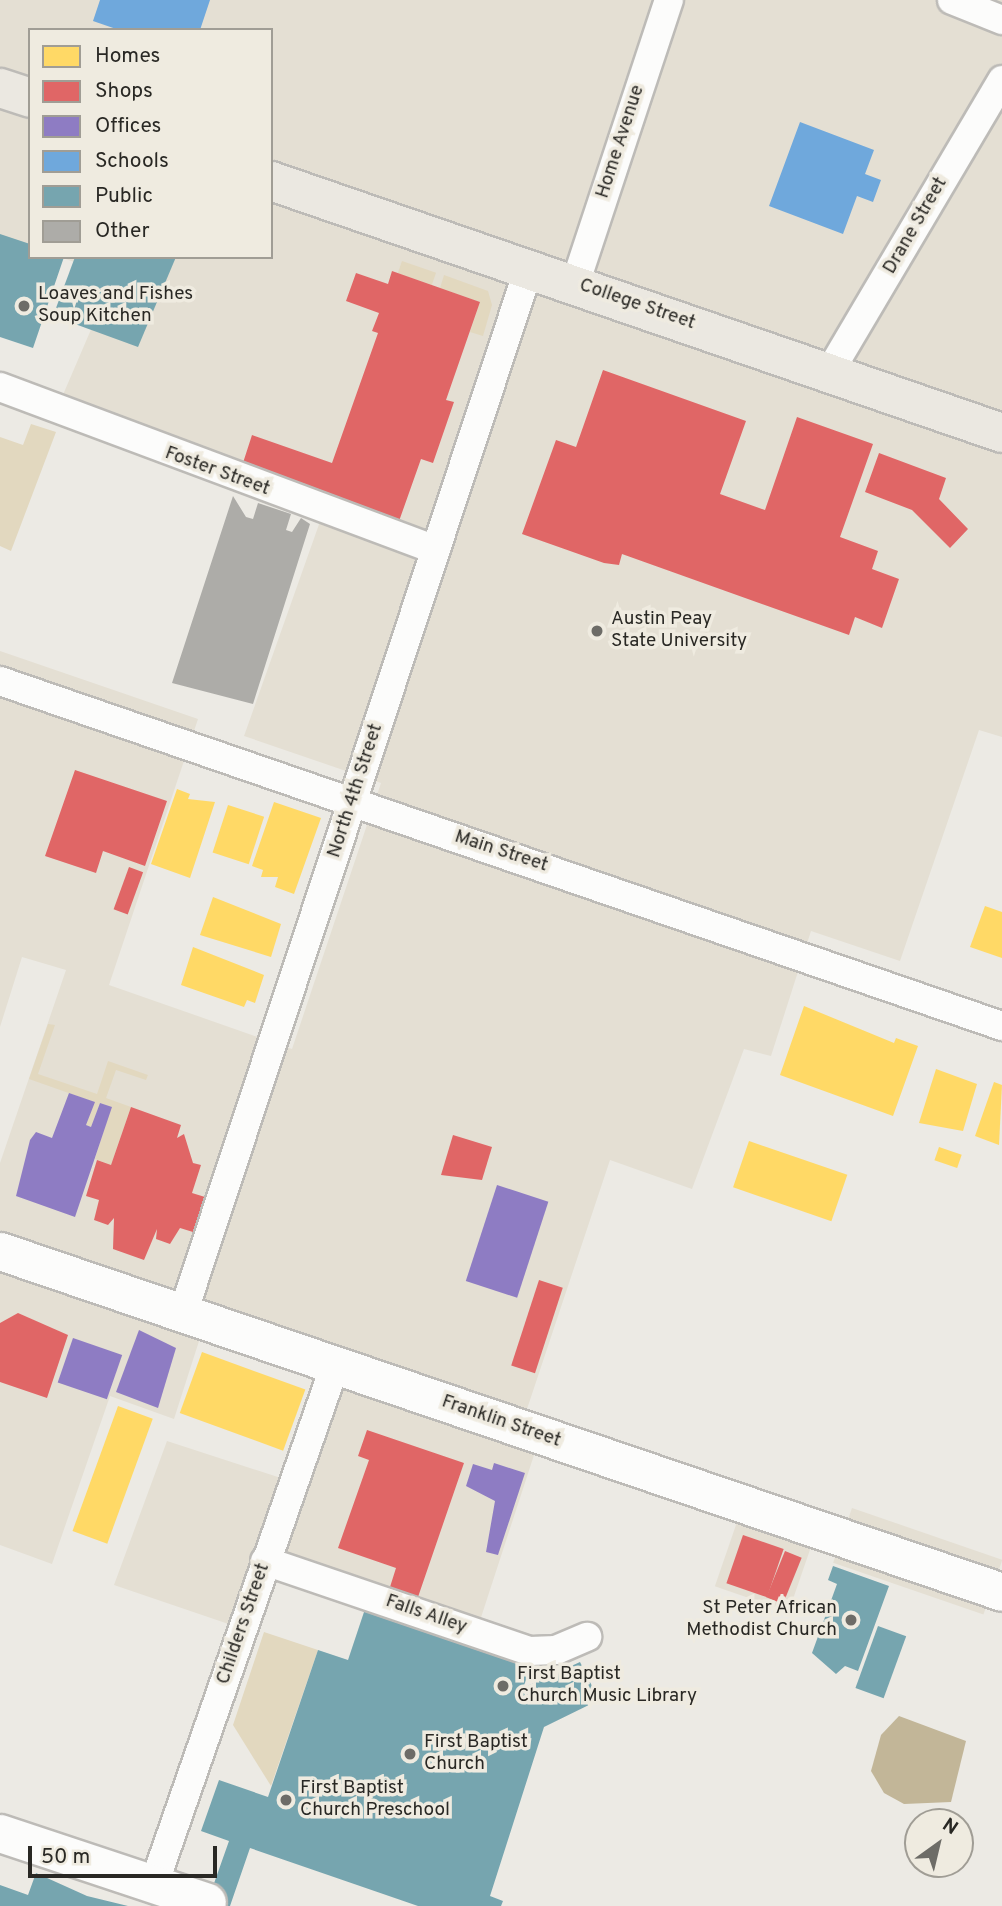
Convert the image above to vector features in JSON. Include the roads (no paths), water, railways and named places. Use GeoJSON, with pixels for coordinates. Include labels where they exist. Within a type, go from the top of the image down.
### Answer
{"type":"FeatureCollection","features":[{"type":"Feature","properties":{"kind":"main road"},"geometry":{"type":"LineString","coordinates":[[0,88],[28,97]]}},
{"type":"Feature","properties":{"kind":"main road","name":"College Street"},"geometry":{"type":"LineString","coordinates":[[273,181],[830,371],[1002,433]]}},
{"type":"Feature","properties":{"kind":"street","name":"Home Avenue"},"geometry":{"type":"LineString","coordinates":[[575,284],[669,0]]}},
{"type":"Feature","properties":{"kind":"street"},"geometry":{"type":"LineString","coordinates":[[952,0],[1002,20]]}},
{"type":"Feature","properties":{"kind":"street","name":"Drane Street"},"geometry":{"type":"LineString","coordinates":[[830,371],[1002,80]]}},
{"type":"Feature","properties":{"kind":"street","name":"North 4th Street"},"geometry":{"type":"LineString","coordinates":[[183,1313],[529,268]]}},
{"type":"Feature","properties":{"kind":"street","name":"Foster Street"},"geometry":{"type":"LineString","coordinates":[[0,387],[436,550]]}},
{"type":"Feature","properties":{"kind":"street","name":"Main Street"},"geometry":{"type":"LineString","coordinates":[[0,681],[1002,1026]]}},
{"type":"Feature","properties":{"kind":"street","name":"Franklin Street"},"geometry":{"type":"LineString","coordinates":[[0,1252],[1002,1592]]}},
{"type":"Feature","properties":{"kind":"street","name":"Childers Street"},"geometry":{"type":"LineString","coordinates":[[155,1884],[335,1365]]}},
{"type":"Feature","properties":{"kind":"street","name":"Falls Alley"},"geometry":{"type":"LineString","coordinates":[[265,1561],[530,1651],[556,1650],[587,1637]]}},
{"type":"Feature","properties":{"kind":"street"},"geometry":{"type":"LineString","coordinates":[[0,1833],[208,1902]]}},
{"type":"Feature","properties":{"kind":"place","name":"Loaves and Fishes Soup Kitchen"},"geometry":{"type":"Point","coordinates":[24,306]}},
{"type":"Feature","properties":{"kind":"place","name":"Austin Peay State University"},"geometry":{"type":"Point","coordinates":[597,631]}},
{"type":"Feature","properties":{"kind":"place","name":"St Peter African Methodist Church"},"geometry":{"type":"Point","coordinates":[851,1620]}},
{"type":"Feature","properties":{"kind":"place","name":"First Baptist Church Music Library"},"geometry":{"type":"Point","coordinates":[503,1686]}},
{"type":"Feature","properties":{"kind":"place","name":"First Baptist Church"},"geometry":{"type":"Point","coordinates":[410,1754]}},
{"type":"Feature","properties":{"kind":"place","name":"First Baptist Church Preschool"},"geometry":{"type":"Point","coordinates":[286,1800]}}]}
